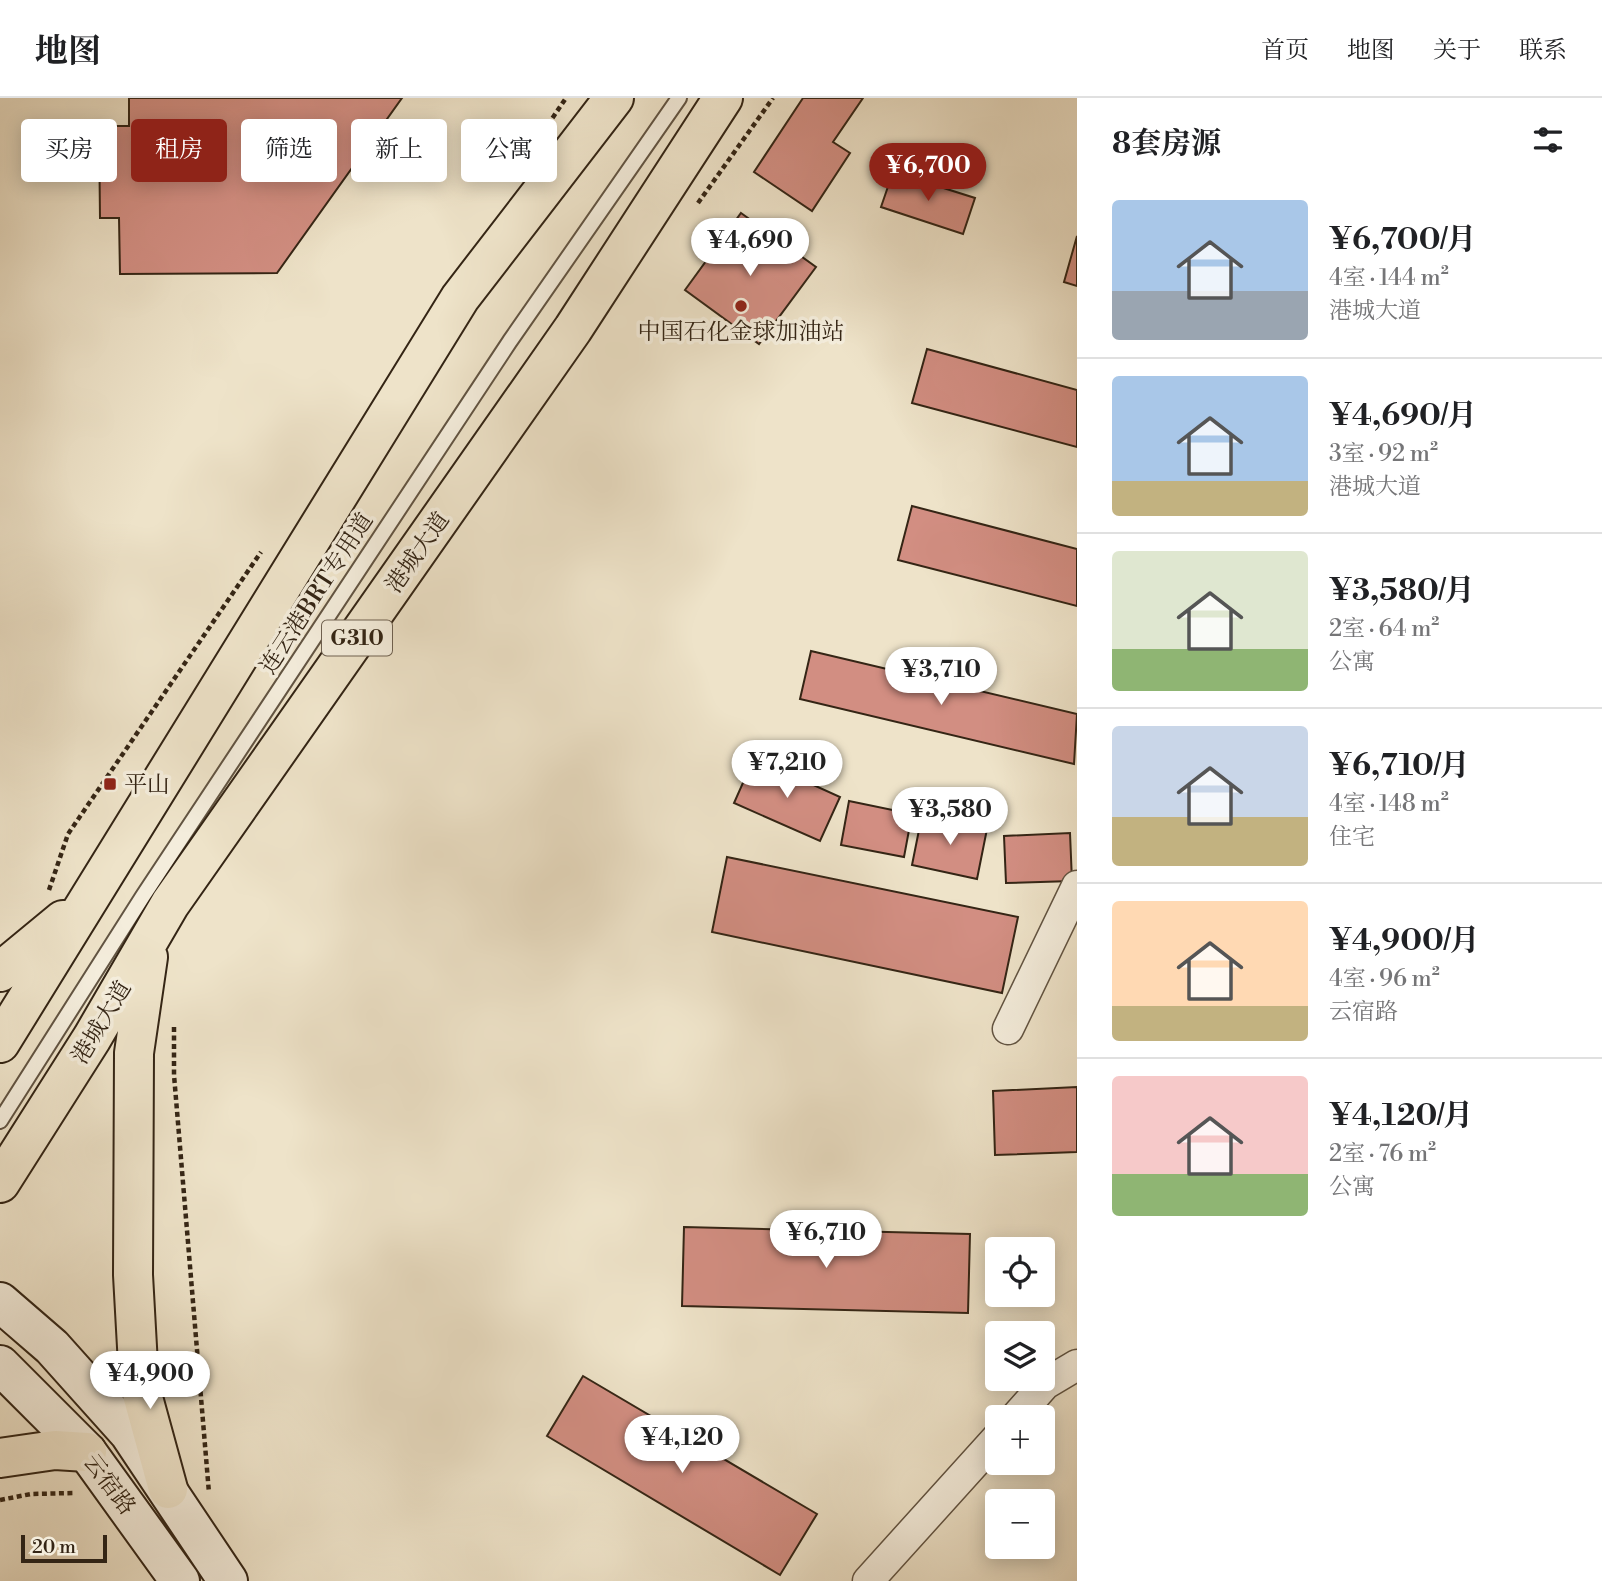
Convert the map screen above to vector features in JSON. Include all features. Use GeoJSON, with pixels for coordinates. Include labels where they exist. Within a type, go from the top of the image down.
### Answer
{"type":"FeatureCollection","features":[{"type":"Feature","properties":{"kind":"highway"},"geometry":{"type":"LineString","coordinates":[[0,1043],[460,298],[614,98]]}},
{"type":"Feature","properties":{"kind":"highway","name":"港城大道"},"geometry":{"type":"LineString","coordinates":[[0,1183],[92,1038],[178,893],[573,329],[723,98]]}},
{"type":"Feature","properties":{"kind":"highway"},"geometry":{"type":"LineString","coordinates":[[0,972],[91,895]]}},
{"type":"Feature","properties":{"kind":"highway"},"geometry":{"type":"LineString","coordinates":[[152,936],[134,1053],[133,1275],[139,1383],[168,1489]]}},
{"type":"Feature","properties":{"kind":"highway"},"geometry":{"type":"LineString","coordinates":[[0,1458],[55,1450],[87,1452]]}},
{"type":"Feature","properties":{"kind":"main road"},"geometry":{"type":"LineString","coordinates":[[0,1302],[52,1347],[129,1433],[228,1581]]}},
{"type":"Feature","properties":{"kind":"main road","name":"云宿路"},"geometry":{"type":"LineString","coordinates":[[0,1366],[87,1452],[180,1581]]}},
{"type":"Feature","properties":{"kind":"street"},"geometry":{"type":"LineString","coordinates":[[1008,1029],[1077,886]]}},
{"type":"Feature","properties":{"kind":"street"},"geometry":{"type":"LineString","coordinates":[[1026,1405],[1045,1384],[1077,1365]]}},
{"type":"Feature","properties":{"kind":"street"},"geometry":{"type":"LineString","coordinates":[[868,1581],[985,1451]]}},
{"type":"Feature","properties":{"kind":"lane","name":"连云港BRT专用道"},"geometry":{"type":"LineString","coordinates":[[0,1121],[150,884],[495,364],[679,98]]}},
{"type":"Feature","properties":{"kind":"path"},"geometry":{"type":"LineString","coordinates":[[697,204],[773,98]]}},
{"type":"Feature","properties":{"kind":"path"},"geometry":{"type":"LineString","coordinates":[[174,1014],[174,1076],[210,1505]]}},
{"type":"Feature","properties":{"kind":"path"},"geometry":{"type":"LineString","coordinates":[[0,1500],[31,1494],[87,1492],[127,1506]]}},
{"type":"Feature","properties":{"kind":"building"},"geometry":{"type":"Polygon","coordinates":[[[129,98],[402,98],[387,119],[351,119],[351,169],[277,273],[120,274],[119,218],[100,218],[100,182],[117,182],[117,126],[129,126],[129,98]]]}},
{"type":"Feature","properties":{"kind":"building"},"geometry":{"type":"Polygon","coordinates":[[[803,98],[863,98],[833,142],[850,153],[812,211],[754,172],[803,98]]]}},
{"type":"Feature","properties":{"kind":"building"},"geometry":{"type":"Polygon","coordinates":[[[893,172],[975,198],[963,234],[881,207],[893,172]]]}},
{"type":"Feature","properties":{"kind":"building"},"geometry":{"type":"Polygon","coordinates":[[[741,213],[816,267],[759,344],[685,290],[741,213]]]}},
{"type":"Feature","properties":{"kind":"building"},"geometry":{"type":"Polygon","coordinates":[[[1077,236],[1077,286],[1064,282],[1077,236]]]}},
{"type":"Feature","properties":{"kind":"building"},"geometry":{"type":"Polygon","coordinates":[[[927,349],[1077,390],[1077,447],[912,403],[927,349]]]}},
{"type":"Feature","properties":{"kind":"building"},"geometry":{"type":"Polygon","coordinates":[[[912,506],[1077,549],[1077,606],[898,560],[912,506]]]}},
{"type":"Feature","properties":{"kind":"building"},"geometry":{"type":"Polygon","coordinates":[[[811,651],[1077,714],[1074,764],[800,699],[811,651]]]}},
{"type":"Feature","properties":{"kind":"building"},"geometry":{"type":"Polygon","coordinates":[[[754,758],[840,797],[820,841],[734,803],[754,758]]]}},
{"type":"Feature","properties":{"kind":"building"},"geometry":{"type":"Polygon","coordinates":[[[849,801],[912,814],[904,857],[841,845],[849,801]]]}},
{"type":"Feature","properties":{"kind":"building"},"geometry":{"type":"Polygon","coordinates":[[[922,815],[987,829],[977,879],[912,865],[922,815]]]}},
{"type":"Feature","properties":{"kind":"building"},"geometry":{"type":"Polygon","coordinates":[[[1070,833],[1072,881],[1006,883],[1004,836],[1070,833]]]}},
{"type":"Feature","properties":{"kind":"building"},"geometry":{"type":"Polygon","coordinates":[[[727,857],[1018,917],[1002,993],[712,932],[727,857]]]}},
{"type":"Feature","properties":{"kind":"building"},"geometry":{"type":"Polygon","coordinates":[[[1077,1087],[1077,1152],[995,1155],[993,1091],[1077,1087]]]}},
{"type":"Feature","properties":{"kind":"building"},"geometry":{"type":"Polygon","coordinates":[[[684,1227],[970,1234],[968,1313],[682,1306],[684,1227]]]}},
{"type":"Feature","properties":{"kind":"building"},"geometry":{"type":"Polygon","coordinates":[[[583,1376],[817,1514],[780,1575],[547,1436],[583,1376]]]}},
{"type":"Feature","properties":{"kind":"place","name":"中国石化金球加油站"},"geometry":{"type":"Point","coordinates":[741,306]}},
{"type":"Feature","properties":{"kind":"place","name":"平山"},"geometry":{"type":"Point","coordinates":[110,784]}}]}
